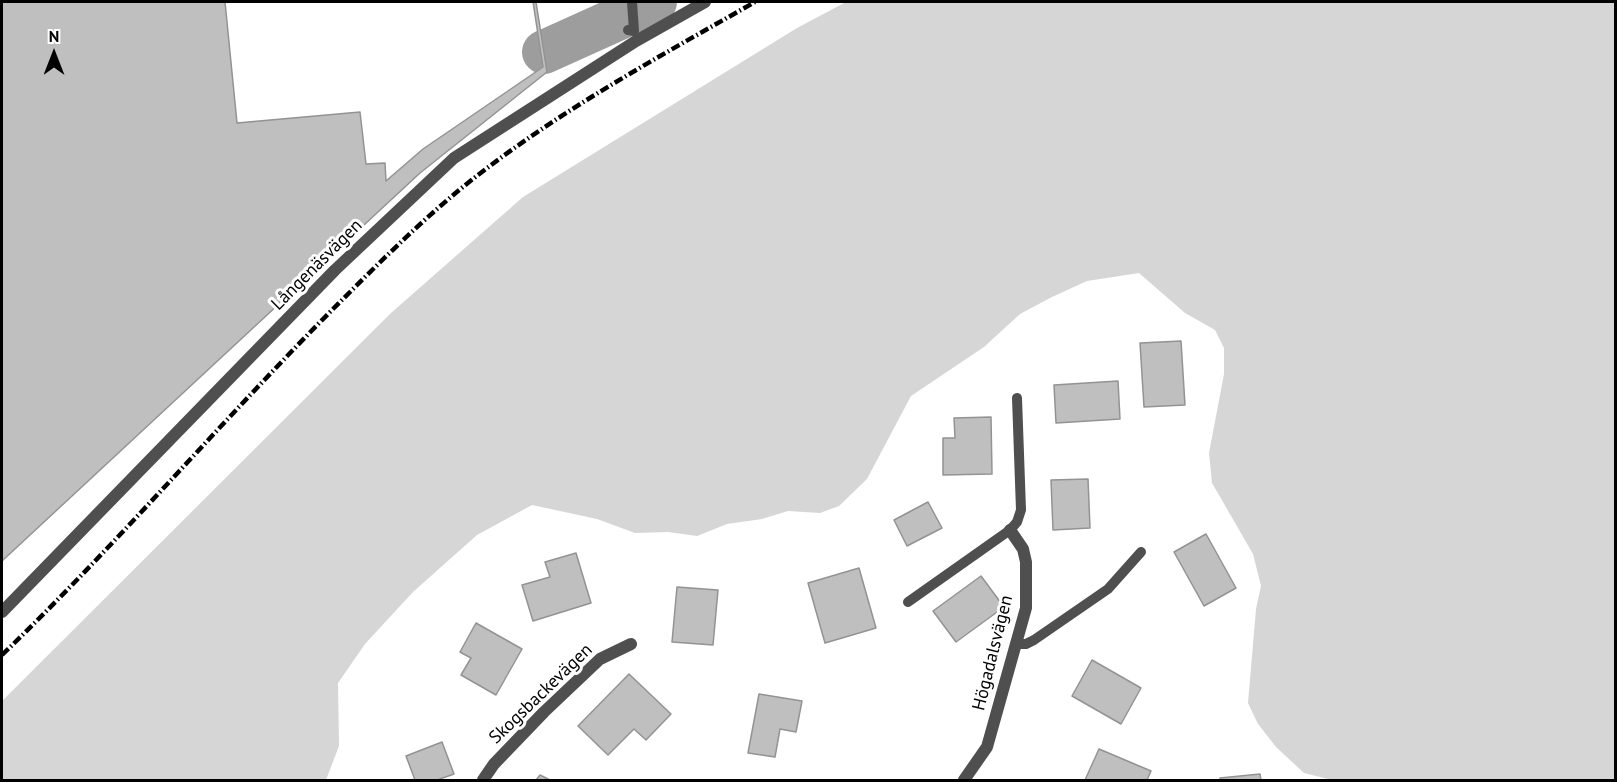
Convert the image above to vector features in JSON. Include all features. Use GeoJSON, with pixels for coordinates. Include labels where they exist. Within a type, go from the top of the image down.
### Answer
{"type":"FeatureCollection","features":[{"type":"Feature","properties":{"kind":"street","name":"Långenäsvägen"},"geometry":{"type":"LineString","coordinates":[[2,612],[335,270],[454,158],[633,31],[705,2]]}},
{"type":"Feature","properties":{"kind":"street","name":"Högadalsvägen"},"geometry":{"type":"LineString","coordinates":[[964,780],[987,747],[1026,608],[1028,579],[1023,549],[1010,530]]}},
{"type":"Feature","properties":{"kind":"street","name":"Skogsbackevägen"},"geometry":{"type":"LineString","coordinates":[[483,780],[494,764],[544,712],[600,659],[631,644]]}},
{"type":"Feature","properties":{"kind":"lane"},"geometry":{"type":"LineString","coordinates":[[632,2],[633,31]]}},
{"type":"Feature","properties":{"kind":"lane"},"geometry":{"type":"LineString","coordinates":[[908,602],[1010,530],[1017,522],[1021,510],[1017,398]]}},
{"type":"Feature","properties":{"kind":"lane"},"geometry":{"type":"LineString","coordinates":[[1017,644],[1026,644],[1034,640],[1091,602],[1108,589],[1141,552]]}},
{"type":"Feature","properties":{"kind":"shaded area"},"geometry":{"type":"Polygon","coordinates":[[[846,2],[1615,2],[1615,780],[1332,780],[1304,773],[1276,747],[1258,724],[1248,703],[1256,609],[1261,586],[1253,554],[1212,483],[1209,453],[1224,374],[1224,348],[1215,330],[1185,313],[1139,273],[1087,281],[1020,314],[984,347],[911,396],[867,479],[839,506],[820,513],[788,511],[762,519],[727,524],[697,536],[668,532],[635,533],[597,519],[532,505],[477,535],[413,592],[365,644],[338,683],[339,746],[326,780],[2,780],[2,701],[391,313],[523,197],[797,28],[846,2]]]}},
{"type":"Feature","properties":{"kind":"building"},"geometry":{"type":"Polygon","coordinates":[[[2,2],[536,2],[547,72],[420,173],[2,561],[2,2]]]}},
{"type":"Feature","properties":{"kind":"building"},"geometry":{"type":"Polygon","coordinates":[[[225,2],[533,2],[543,67],[423,149],[386,181],[385,163],[366,164],[360,112],[237,123],[225,2]]]}},
{"type":"Feature","properties":{"kind":"building"},"geometry":{"type":"Polygon","coordinates":[[[1181,341],[1185,405],[1144,407],[1140,343],[1181,341]]]}},
{"type":"Feature","properties":{"kind":"building"},"geometry":{"type":"Polygon","coordinates":[[[1118,381],[1120,419],[1056,423],[1054,385],[1118,381]]]}},
{"type":"Feature","properties":{"kind":"building"},"geometry":{"type":"Polygon","coordinates":[[[991,417],[992,474],[943,475],[943,438],[955,438],[954,418],[991,417]]]}},
{"type":"Feature","properties":{"kind":"building"},"geometry":{"type":"Polygon","coordinates":[[[1088,479],[1090,528],[1053,530],[1051,480],[1088,479]]]}},
{"type":"Feature","properties":{"kind":"building"},"geometry":{"type":"Polygon","coordinates":[[[928,502],[942,528],[907,546],[894,520],[928,502]]]}},
{"type":"Feature","properties":{"kind":"building"},"geometry":{"type":"Polygon","coordinates":[[[1206,534],[1236,588],[1204,606],[1174,552],[1206,534]]]}},
{"type":"Feature","properties":{"kind":"building"},"geometry":{"type":"Polygon","coordinates":[[[576,553],[591,603],[533,621],[522,585],[550,577],[545,562],[576,553]]]}},
{"type":"Feature","properties":{"kind":"building"},"geometry":{"type":"Polygon","coordinates":[[[859,568],[876,628],[825,643],[808,583],[859,568]]]}},
{"type":"Feature","properties":{"kind":"building"},"geometry":{"type":"Polygon","coordinates":[[[981,576],[1004,607],[956,642],[933,611],[981,576]]]}},
{"type":"Feature","properties":{"kind":"building"},"geometry":{"type":"Polygon","coordinates":[[[677,587],[718,590],[713,645],[672,642],[677,587]]]}},
{"type":"Feature","properties":{"kind":"building"},"geometry":{"type":"Polygon","coordinates":[[[476,623],[522,649],[496,695],[461,675],[471,658],[460,652],[476,623]]]}},
{"type":"Feature","properties":{"kind":"building"},"geometry":{"type":"Polygon","coordinates":[[[1092,660],[1141,688],[1121,724],[1072,696],[1092,660]]]}},
{"type":"Feature","properties":{"kind":"building"},"geometry":{"type":"Polygon","coordinates":[[[629,674],[671,714],[646,740],[634,729],[608,755],[578,726],[629,674]]]}},
{"type":"Feature","properties":{"kind":"building"},"geometry":{"type":"Polygon","coordinates":[[[759,694],[802,701],[796,732],[780,729],[775,757],[748,753],[759,694]]]}},
{"type":"Feature","properties":{"kind":"building"},"geometry":{"type":"Polygon","coordinates":[[[442,742],[454,774],[437,780],[415,780],[406,756],[442,742]]]}},
{"type":"Feature","properties":{"kind":"building"},"geometry":{"type":"Polygon","coordinates":[[[1099,749],[1151,771],[1147,780],[1085,780],[1099,749]]]}},
{"type":"Feature","properties":{"kind":"building"},"geometry":{"type":"Polygon","coordinates":[[[1260,774],[1261,780],[1220,780],[1220,778],[1260,774]]]}},
{"type":"Feature","properties":{"kind":"building"},"geometry":{"type":"Polygon","coordinates":[[[540,775],[550,780],[536,780],[540,775]]]}},
{"type":"Feature","properties":{"kind":"waterway"},"geometry":{"type":"LineString","coordinates":[[544,52],[655,2]]}},
{"type":"Feature","properties":{"kind":"railway"},"geometry":{"type":"LineString","coordinates":[[2,655],[88,568],[297,346],[383,259],[442,204],[528,138],[602,90],[755,2]]}}]}
